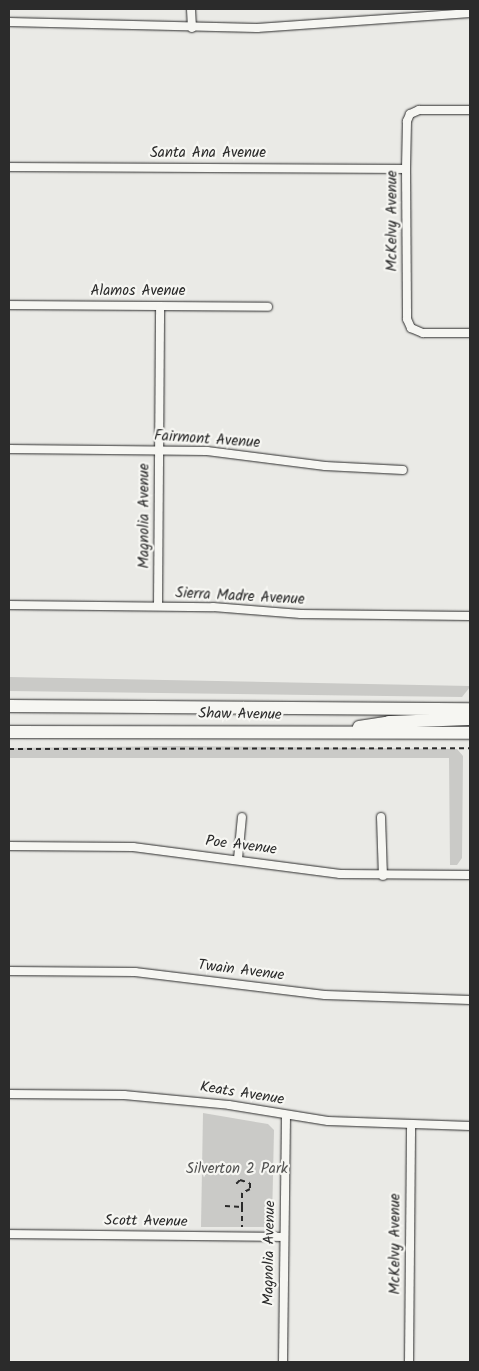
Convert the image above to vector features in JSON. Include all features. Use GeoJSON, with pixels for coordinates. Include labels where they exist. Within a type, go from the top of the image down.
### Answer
{"type":"FeatureCollection","features":[{"type":"Feature","properties":{"kind":"main road","name":"Shaw Avenue"},"geometry":{"type":"LineString","coordinates":[[9,706],[470,710]]}},
{"type":"Feature","properties":{"kind":"main road"},"geometry":{"type":"LineString","coordinates":[[332,733],[388,722],[470,719]]}},
{"type":"Feature","properties":{"kind":"main road","name":"Shaw Avenue"},"geometry":{"type":"LineString","coordinates":[[9,732],[470,734]]}},
{"type":"Feature","properties":{"kind":"street"},"geometry":{"type":"LineString","coordinates":[[191,9],[192,28]]}},
{"type":"Feature","properties":{"kind":"street"},"geometry":{"type":"LineString","coordinates":[[9,22],[192,28],[325,25],[470,13]]}},
{"type":"Feature","properties":{"kind":"street","name":"McKelvy Avenue"},"geometry":{"type":"LineString","coordinates":[[470,110],[419,110],[410,114],[407,121],[406,169],[407,319],[411,328],[423,333],[470,333]]}},
{"type":"Feature","properties":{"kind":"street","name":"Santa Ana Avenue"},"geometry":{"type":"LineString","coordinates":[[9,167],[406,169]]}},
{"type":"Feature","properties":{"kind":"street","name":"Alamos Avenue"},"geometry":{"type":"LineString","coordinates":[[9,305],[268,306]]}},
{"type":"Feature","properties":{"kind":"street","name":"Magnolia Avenue"},"geometry":{"type":"LineString","coordinates":[[158,606],[160,306]]}},
{"type":"Feature","properties":{"kind":"street","name":"Fairmont Avenue"},"geometry":{"type":"LineString","coordinates":[[9,449],[159,450],[239,454],[367,470],[403,470]]}},
{"type":"Feature","properties":{"kind":"street","name":"Sierra Madre Avenue"},"geometry":{"type":"LineString","coordinates":[[9,605],[158,606],[301,614],[470,616]]}},
{"type":"Feature","properties":{"kind":"street"},"geometry":{"type":"LineString","coordinates":[[238,859],[242,817]]}},
{"type":"Feature","properties":{"kind":"street"},"geometry":{"type":"LineString","coordinates":[[381,817],[383,876]]}},
{"type":"Feature","properties":{"kind":"street","name":"Poe Avenue"},"geometry":{"type":"LineString","coordinates":[[9,846],[133,847],[238,859],[340,874],[383,876],[470,875]]}},
{"type":"Feature","properties":{"kind":"street","name":"Twain Avenue"},"geometry":{"type":"LineString","coordinates":[[9,971],[135,972],[325,995],[470,1000]]}},
{"type":"Feature","properties":{"kind":"street","name":"Keats Avenue"},"geometry":{"type":"LineString","coordinates":[[9,1094],[124,1095],[185,1100],[328,1121],[470,1126]]}},
{"type":"Feature","properties":{"kind":"street","name":"Magnolia Avenue"},"geometry":{"type":"LineString","coordinates":[[283,1362],[286,1115]]}},
{"type":"Feature","properties":{"kind":"street","name":"McKelvy Avenue"},"geometry":{"type":"LineString","coordinates":[[409,1362],[411,1125]]}},
{"type":"Feature","properties":{"kind":"street","name":"Scott Avenue"},"geometry":{"type":"LineString","coordinates":[[9,1234],[284,1237]]}},
{"type":"Feature","properties":{"kind":"path"},"geometry":{"type":"LineString","coordinates":[[9,749],[470,748]]}},
{"type":"Feature","properties":{"kind":"path"},"geometry":{"type":"LineString","coordinates":[[236,1184],[240,1180],[250,1183],[250,1189],[242,1193],[242,1227]]}},
{"type":"Feature","properties":{"kind":"path"},"geometry":{"type":"LineString","coordinates":[[225,1206],[242,1207]]}},
{"type":"Feature","properties":{"kind":"green space"},"geometry":{"type":"Polygon","coordinates":[[[9,677],[470,687],[462,697],[9,691],[9,677]]]}},
{"type":"Feature","properties":{"kind":"green space"},"geometry":{"type":"Polygon","coordinates":[[[179,746],[457,749],[463,756],[462,858],[457,865],[450,865],[449,758],[9,758],[9,748],[179,746]]]}},
{"type":"Feature","properties":{"kind":"green space","name":"Silverton 2 Park"},"geometry":{"type":"Polygon","coordinates":[[[203,1113],[268,1124],[274,1130],[272,1221],[267,1227],[201,1227],[203,1113]]]}}]}
